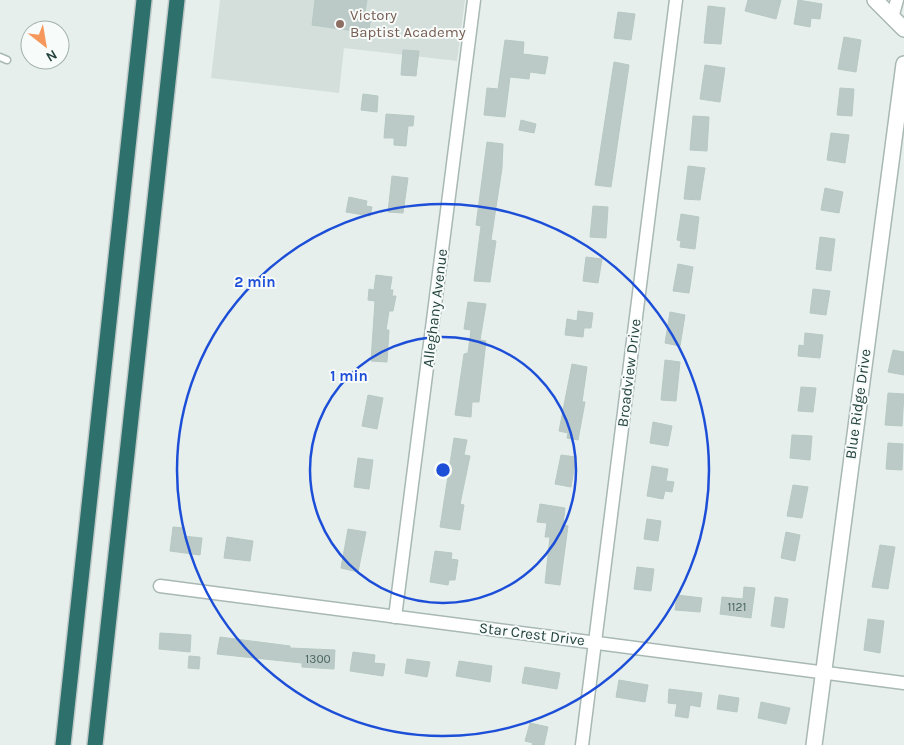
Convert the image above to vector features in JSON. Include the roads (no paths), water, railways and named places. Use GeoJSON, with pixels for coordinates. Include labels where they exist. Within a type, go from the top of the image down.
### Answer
{"type":"FeatureCollection","features":[{"type":"Feature","properties":{"kind":"highway"},"geometry":{"type":"LineString","coordinates":[[63,745],[144,0]]}},
{"type":"Feature","properties":{"kind":"highway"},"geometry":{"type":"LineString","coordinates":[[95,745],[177,0]]}},
{"type":"Feature","properties":{"kind":"street","name":"Alleghany Avenue"},"geometry":{"type":"LineString","coordinates":[[395,617],[474,0]]}},
{"type":"Feature","properties":{"kind":"street","name":"Broadview Drive"},"geometry":{"type":"LineString","coordinates":[[582,745],[676,0]]}},
{"type":"Feature","properties":{"kind":"street"},"geometry":{"type":"LineString","coordinates":[[875,0],[904,29]]}},
{"type":"Feature","properties":{"kind":"street"},"geometry":{"type":"LineString","coordinates":[[892,18],[897,0]]}},
{"type":"Feature","properties":{"kind":"street","name":"Blue Ridge Drive"},"geometry":{"type":"LineString","coordinates":[[814,745],[822,671],[904,64]]}},
{"type":"Feature","properties":{"kind":"street","name":"Star Crest Drive"},"geometry":{"type":"LineString","coordinates":[[160,586],[904,683]]}},
{"type":"Feature","properties":{"kind":"place","name":"Victory Baptist Academy"},"geometry":{"type":"Point","coordinates":[340,24]}}]}
